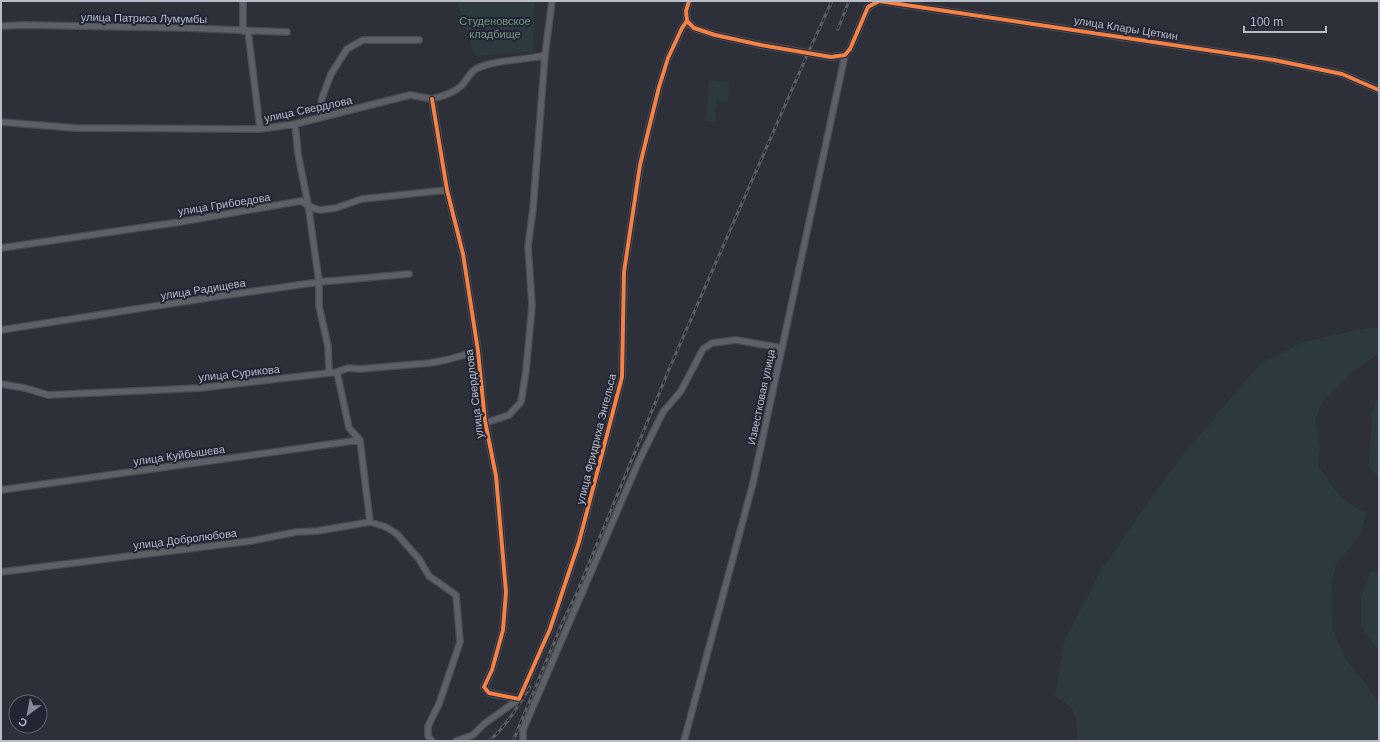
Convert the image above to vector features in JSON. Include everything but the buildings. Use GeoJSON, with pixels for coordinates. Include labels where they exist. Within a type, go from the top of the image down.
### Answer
{"type":"FeatureCollection","features":[{"type":"Feature","properties":{"kind":"street"},"geometry":{"type":"LineString","coordinates":[[243,1],[245,31],[260,129]]}},
{"type":"Feature","properties":{"kind":"street"},"geometry":{"type":"LineString","coordinates":[[432,99],[452,92],[462,86],[474,69],[494,63],[531,59],[545,55],[552,1]]}},
{"type":"Feature","properties":{"kind":"street","name":"улица Фридриха Энгельса"},"geometry":{"type":"LineString","coordinates":[[519,699],[550,629],[576,549],[622,377],[624,272],[640,165],[659,87],[668,58],[682,28],[687,21],[686,11],[689,1]]}},
{"type":"Feature","properties":{"kind":"street","name":"улица Клары Цеткин"},"geometry":{"type":"LineString","coordinates":[[845,55],[850,49],[868,7],[879,1],[1274,60],[1342,74],[1379,90]]}},
{"type":"Feature","properties":{"kind":"street"},"geometry":{"type":"LineString","coordinates":[[687,21],[694,28],[715,35],[761,45],[831,57],[845,55]]}},
{"type":"Feature","properties":{"kind":"street","name":"улица Патриса Лумумбы"},"geometry":{"type":"LineString","coordinates":[[1,26],[25,25],[287,32]]}},
{"type":"Feature","properties":{"kind":"street"},"geometry":{"type":"LineString","coordinates":[[319,118],[322,98],[331,74],[347,49],[363,40],[419,40]]}},
{"type":"Feature","properties":{"kind":"street","name":"улица Свердлова"},"geometry":{"type":"LineString","coordinates":[[485,423],[509,415],[521,402],[526,371],[532,306],[528,246],[533,209],[545,55]]}},
{"type":"Feature","properties":{"kind":"street","name":"Известковая улица"},"geometry":{"type":"LineString","coordinates":[[684,741],[753,483],[845,55]]}},
{"type":"Feature","properties":{"kind":"street","name":"улица Свердлова"},"geometry":{"type":"LineString","coordinates":[[1,122],[75,128],[260,129],[295,124],[410,95],[432,99],[447,190],[463,254],[478,351],[485,423],[496,476],[506,592],[503,630],[492,670],[484,687],[489,693],[519,699]]}},
{"type":"Feature","properties":{"kind":"street"},"geometry":{"type":"LineString","coordinates":[[295,124],[298,154],[308,204],[319,282],[319,306],[328,346],[329,373]]}},
{"type":"Feature","properties":{"kind":"street","name":"улица Грибоедова"},"geometry":{"type":"LineString","coordinates":[[1,248],[180,222],[301,201],[320,210],[336,208],[362,199],[447,190]]}},
{"type":"Feature","properties":{"kind":"street","name":"улица Радищева"},"geometry":{"type":"LineString","coordinates":[[1,330],[319,282],[409,274]]}},
{"type":"Feature","properties":{"kind":"street"},"geometry":{"type":"LineString","coordinates":[[523,741],[522,730],[638,463],[663,412],[681,391],[703,349],[712,343],[736,340],[782,348]]}},
{"type":"Feature","properties":{"kind":"street","name":"улица Сурикова"},"geometry":{"type":"LineString","coordinates":[[1,384],[25,388],[48,395],[200,388],[337,372],[348,368],[360,369],[430,363],[478,351]]}},
{"type":"Feature","properties":{"kind":"street"},"geometry":{"type":"LineString","coordinates":[[337,372],[348,428],[360,440],[370,522],[386,527],[397,534],[419,559],[429,576],[456,595],[460,642],[439,704],[428,726],[428,736],[432,741]]}},
{"type":"Feature","properties":{"kind":"street","name":"улица Куйбышева"},"geometry":{"type":"LineString","coordinates":[[1,490],[360,440]]}},
{"type":"Feature","properties":{"kind":"street","name":"улица Добролюбова"},"geometry":{"type":"LineString","coordinates":[[1,572],[251,542],[296,532],[317,531],[370,522]]}},
{"type":"Feature","properties":{"kind":"street"},"geometry":{"type":"LineString","coordinates":[[456,741],[473,735],[484,724],[519,699]]}},
{"type":"Feature","properties":{"kind":"green space","name":"Студеновское кладбище"},"geometry":{"type":"Polygon","coordinates":[[[457,1],[534,1],[533,52],[475,56],[457,1]]]}},
{"type":"Feature","properties":{"kind":"green space"},"geometry":{"type":"Polygon","coordinates":[[[709,80],[729,82],[728,101],[717,100],[715,121],[705,121],[709,80]]]}},
{"type":"Feature","properties":{"kind":"green space"},"geometry":{"type":"Polygon","coordinates":[[[1379,327],[1379,355],[1375,356],[1352,373],[1322,402],[1315,420],[1320,445],[1318,466],[1342,499],[1366,513],[1360,536],[1337,562],[1331,582],[1333,629],[1344,656],[1379,702],[1379,741],[1078,741],[1076,718],[1071,707],[1055,696],[1064,642],[1101,570],[1173,467],[1259,365],[1300,343],[1356,330],[1379,327]]]}},
{"type":"Feature","properties":{"kind":"green space"},"geometry":{"type":"Polygon","coordinates":[[[1379,396],[1379,478],[1369,465],[1372,410],[1379,396]]]}},
{"type":"Feature","properties":{"kind":"green space"},"geometry":{"type":"Polygon","coordinates":[[[1374,571],[1379,572],[1379,651],[1361,625],[1361,597],[1369,574],[1374,571]]]}},
{"type":"Feature","properties":{"kind":"railway"},"geometry":{"type":"LineString","coordinates":[[513,741],[563,621],[576,595],[670,367],[832,1]]}},
{"type":"Feature","properties":{"kind":"railway"},"geometry":{"type":"LineString","coordinates":[[838,29],[849,1]]}},
{"type":"Feature","properties":{"kind":"railway"},"geometry":{"type":"LineString","coordinates":[[489,741],[506,723],[530,687]]}},
{"type":"Feature","properties":{"kind":"cycle path"},"geometry":{"type":"LineString","coordinates":[[689,1],[686,11],[687,21],[694,28],[715,35],[761,45],[831,57],[845,55],[850,49],[868,7],[879,1],[1274,60],[1342,74],[1379,90]]}},
{"type":"Feature","properties":{"kind":"cycle path"},"geometry":{"type":"LineString","coordinates":[[432,99],[447,190],[463,254],[478,351],[485,421],[496,476],[506,592],[503,630],[492,670],[484,687],[489,693],[519,699],[550,629],[579,542],[622,377],[624,272],[640,165],[659,87],[668,58],[682,28],[687,21]]}}]}
